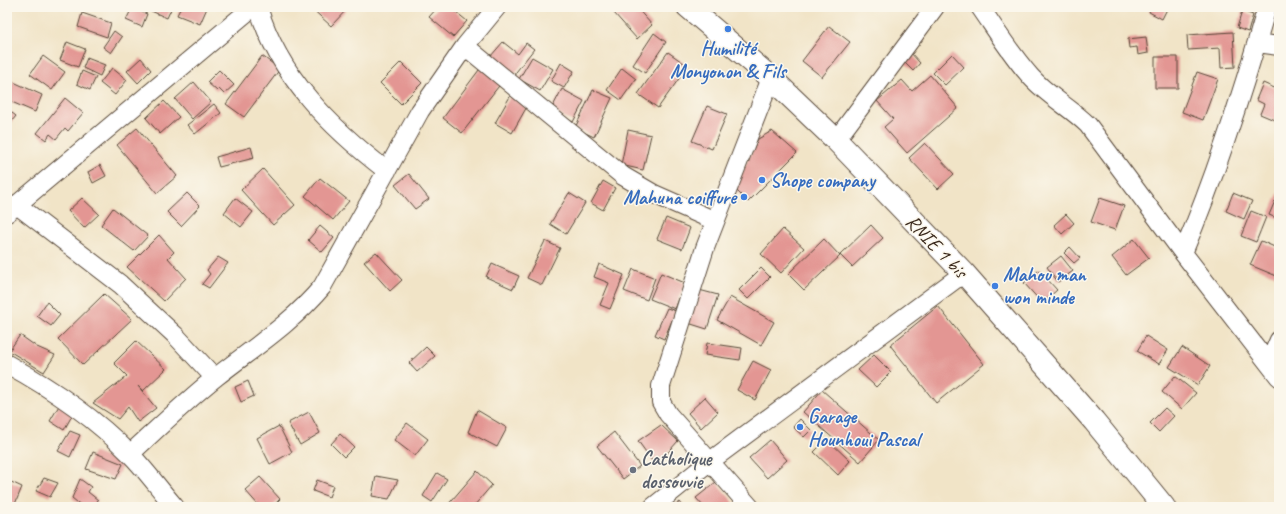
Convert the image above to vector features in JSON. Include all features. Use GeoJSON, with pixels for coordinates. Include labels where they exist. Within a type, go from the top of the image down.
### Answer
{"type":"FeatureCollection","features":[{"type":"Feature","properties":{"kind":"main road","name":"RNIE 1 bis"},"geometry":{"type":"LineString","coordinates":[[688,7],[771,78],[836,140],[964,273],[1094,421],[1164,507]]}},
{"type":"Feature","properties":{"kind":"street"},"geometry":{"type":"LineString","coordinates":[[215,378],[175,334],[131,294],[12,209],[253,7]]}},
{"type":"Feature","properties":{"kind":"street"},"geometry":{"type":"LineString","coordinates":[[258,7],[266,28],[292,78],[312,104],[352,144],[387,171]]}},
{"type":"Feature","properties":{"kind":"street"},"geometry":{"type":"LineString","coordinates":[[130,454],[215,378],[273,335],[309,302],[322,287],[420,111],[465,46],[497,7]]}},
{"type":"Feature","properties":{"kind":"street"},"geometry":{"type":"LineString","coordinates":[[836,140],[935,7]]}},
{"type":"Feature","properties":{"kind":"street"},"geometry":{"type":"LineString","coordinates":[[980,7],[1031,77],[1058,101],[1077,114],[1088,125],[1183,253],[1274,370]]}},
{"type":"Feature","properties":{"kind":"street"},"geometry":{"type":"LineString","coordinates":[[1183,253],[1209,190],[1242,94],[1267,7]]}},
{"type":"Feature","properties":{"kind":"street"},"geometry":{"type":"LineString","coordinates":[[1257,43],[1279,46]]}},
{"type":"Feature","properties":{"kind":"street"},"geometry":{"type":"LineString","coordinates":[[465,46],[623,176],[654,194],[715,221]]}},
{"type":"Feature","properties":{"kind":"street"},"geometry":{"type":"LineString","coordinates":[[750,507],[668,414],[661,402],[660,396],[665,372],[715,221],[771,78]]}},
{"type":"Feature","properties":{"kind":"street"},"geometry":{"type":"LineString","coordinates":[[653,507],[709,462],[964,273]]}},
{"type":"Feature","properties":{"kind":"street"},"geometry":{"type":"LineString","coordinates":[[1274,370],[1279,340]]}},
{"type":"Feature","properties":{"kind":"street"},"geometry":{"type":"LineString","coordinates":[[7,364],[61,397],[107,433],[130,454],[175,507]]}},
{"type":"Feature","properties":{"kind":"building"},"geometry":{"type":"Polygon","coordinates":[[[151,7],[172,7],[167,18],[149,10],[151,7]]]}},
{"type":"Feature","properties":{"kind":"building"},"geometry":{"type":"Polygon","coordinates":[[[181,7],[207,8],[200,24],[177,15],[181,7]]]}},
{"type":"Feature","properties":{"kind":"building"},"geometry":{"type":"Polygon","coordinates":[[[310,7],[349,7],[331,26],[310,7]]]}},
{"type":"Feature","properties":{"kind":"building"},"geometry":{"type":"Polygon","coordinates":[[[438,7],[450,7],[467,21],[453,37],[429,17],[438,7]]]}},
{"type":"Feature","properties":{"kind":"building"},"geometry":{"type":"Polygon","coordinates":[[[620,7],[636,7],[652,25],[637,39],[614,13],[620,7]]]}},
{"type":"Feature","properties":{"kind":"building"},"geometry":{"type":"Polygon","coordinates":[[[1151,7],[1168,7],[1162,19],[1149,12],[1151,7]]]}},
{"type":"Feature","properties":{"kind":"building"},"geometry":{"type":"Polygon","coordinates":[[[132,8],[147,14],[142,27],[126,20],[132,8]]]}},
{"type":"Feature","properties":{"kind":"building"},"geometry":{"type":"Polygon","coordinates":[[[1242,11],[1253,15],[1248,32],[1237,28],[1242,11]]]}},
{"type":"Feature","properties":{"kind":"building"},"geometry":{"type":"Polygon","coordinates":[[[82,13],[111,23],[107,37],[78,27],[82,13]]]}},
{"type":"Feature","properties":{"kind":"building"},"geometry":{"type":"Polygon","coordinates":[[[829,26],[850,42],[822,77],[802,61],[829,26]]]}},
{"type":"Feature","properties":{"kind":"building"},"geometry":{"type":"Polygon","coordinates":[[[114,31],[122,37],[111,53],[103,47],[114,31]]]}},
{"type":"Feature","properties":{"kind":"building"},"geometry":{"type":"Polygon","coordinates":[[[1233,32],[1235,67],[1221,68],[1220,48],[1188,50],[1187,35],[1233,32]]]}},
{"type":"Feature","properties":{"kind":"building"},"geometry":{"type":"Polygon","coordinates":[[[654,33],[666,42],[645,73],[633,65],[654,33]]]}},
{"type":"Feature","properties":{"kind":"building"},"geometry":{"type":"Polygon","coordinates":[[[1146,37],[1148,53],[1138,55],[1137,47],[1129,48],[1128,39],[1146,37]]]}},
{"type":"Feature","properties":{"kind":"building"},"geometry":{"type":"Polygon","coordinates":[[[67,42],[85,49],[78,67],[60,60],[67,42]]]}},
{"type":"Feature","properties":{"kind":"building"},"geometry":{"type":"Polygon","coordinates":[[[503,42],[518,54],[526,43],[534,49],[513,76],[490,57],[503,42]]]}},
{"type":"Feature","properties":{"kind":"building"},"geometry":{"type":"Polygon","coordinates":[[[668,52],[688,66],[658,108],[638,94],[668,52]]]}},
{"type":"Feature","properties":{"kind":"building"},"geometry":{"type":"Polygon","coordinates":[[[910,52],[920,63],[913,71],[902,60],[910,52]]]}},
{"type":"Feature","properties":{"kind":"building"},"geometry":{"type":"Polygon","coordinates":[[[952,54],[964,67],[945,85],[933,73],[952,54]]]}},
{"type":"Feature","properties":{"kind":"building"},"geometry":{"type":"Polygon","coordinates":[[[43,56],[65,72],[52,90],[30,74],[43,56]]]}},
{"type":"Feature","properties":{"kind":"building"},"geometry":{"type":"Polygon","coordinates":[[[262,56],[280,69],[244,117],[226,104],[262,56]]]}},
{"type":"Feature","properties":{"kind":"building"},"geometry":{"type":"Polygon","coordinates":[[[532,57],[553,69],[540,91],[519,79],[532,57]]]}},
{"type":"Feature","properties":{"kind":"building"},"geometry":{"type":"Polygon","coordinates":[[[1155,57],[1178,57],[1178,88],[1155,88],[1155,57]]]}},
{"type":"Feature","properties":{"kind":"building"},"geometry":{"type":"Polygon","coordinates":[[[87,58],[105,65],[100,76],[83,68],[87,58]]]}},
{"type":"Feature","properties":{"kind":"building"},"geometry":{"type":"Polygon","coordinates":[[[141,58],[151,70],[138,83],[127,71],[141,58]]]}},
{"type":"Feature","properties":{"kind":"building"},"geometry":{"type":"Polygon","coordinates":[[[401,62],[422,83],[401,104],[380,83],[401,62]]]}},
{"type":"Feature","properties":{"kind":"building"},"geometry":{"type":"Polygon","coordinates":[[[561,63],[574,71],[564,88],[551,81],[561,63]]]}},
{"type":"Feature","properties":{"kind":"building"},"geometry":{"type":"Polygon","coordinates":[[[482,66],[502,82],[462,133],[443,118],[482,66]]]}},
{"type":"Feature","properties":{"kind":"building"},"geometry":{"type":"Polygon","coordinates":[[[112,68],[127,80],[115,95],[100,83],[112,68]]]}},
{"type":"Feature","properties":{"kind":"building"},"geometry":{"type":"Polygon","coordinates":[[[622,68],[636,79],[621,100],[607,90],[622,68]]]}},
{"type":"Feature","properties":{"kind":"building"},"geometry":{"type":"Polygon","coordinates":[[[219,70],[234,85],[224,94],[219,89],[217,91],[207,82],[219,70]]]}},
{"type":"Feature","properties":{"kind":"building"},"geometry":{"type":"Polygon","coordinates":[[[82,71],[96,77],[90,90],[77,84],[82,71]]]}},
{"type":"Feature","properties":{"kind":"building"},"geometry":{"type":"Polygon","coordinates":[[[1197,72],[1218,79],[1203,120],[1182,112],[1197,72]]]}},
{"type":"Feature","properties":{"kind":"building"},"geometry":{"type":"Polygon","coordinates":[[[930,75],[958,108],[907,153],[884,127],[893,119],[877,101],[902,80],[912,91],[930,75]]]}},
{"type":"Feature","properties":{"kind":"building"},"geometry":{"type":"Polygon","coordinates":[[[7,79],[42,95],[35,112],[7,100],[7,79]]]}},
{"type":"Feature","properties":{"kind":"building"},"geometry":{"type":"Polygon","coordinates":[[[194,82],[211,102],[192,119],[175,99],[194,82]]]}},
{"type":"Feature","properties":{"kind":"building"},"geometry":{"type":"Polygon","coordinates":[[[1263,83],[1279,90],[1279,122],[1260,114],[1264,104],[1256,100],[1263,83]]]}},
{"type":"Feature","properties":{"kind":"building"},"geometry":{"type":"Polygon","coordinates":[[[562,89],[584,101],[573,122],[551,110],[562,89]]]}},
{"type":"Feature","properties":{"kind":"building"},"geometry":{"type":"Polygon","coordinates":[[[593,90],[612,98],[594,137],[575,128],[593,90]]]}},
{"type":"Feature","properties":{"kind":"building"},"geometry":{"type":"Polygon","coordinates":[[[512,93],[529,103],[512,133],[495,123],[512,93]]]}},
{"type":"Feature","properties":{"kind":"building"},"geometry":{"type":"Polygon","coordinates":[[[65,98],[83,113],[68,131],[65,128],[56,139],[50,134],[46,140],[37,133],[65,98]]]}},
{"type":"Feature","properties":{"kind":"building"},"geometry":{"type":"Polygon","coordinates":[[[164,101],[179,117],[160,134],[146,118],[164,101]]]}},
{"type":"Feature","properties":{"kind":"building"},"geometry":{"type":"Polygon","coordinates":[[[214,104],[221,113],[195,134],[187,125],[214,104]]]}},
{"type":"Feature","properties":{"kind":"building"},"geometry":{"type":"Polygon","coordinates":[[[707,106],[727,114],[712,149],[692,141],[707,106]]]}},
{"type":"Feature","properties":{"kind":"building"},"geometry":{"type":"Polygon","coordinates":[[[7,109],[16,116],[7,127],[7,109]]]}},
{"type":"Feature","properties":{"kind":"building"},"geometry":{"type":"Polygon","coordinates":[[[137,128],[177,176],[157,193],[117,145],[137,128]]]}},
{"type":"Feature","properties":{"kind":"building"},"geometry":{"type":"Polygon","coordinates":[[[628,130],[651,135],[643,170],[621,165],[628,130]]]}},
{"type":"Feature","properties":{"kind":"building"},"geometry":{"type":"Polygon","coordinates":[[[772,131],[797,153],[748,202],[734,188],[758,139],[772,131]]]}},
{"type":"Feature","properties":{"kind":"building"},"geometry":{"type":"Polygon","coordinates":[[[925,143],[954,174],[938,189],[909,158],[925,143]]]}},
{"type":"Feature","properties":{"kind":"building"},"geometry":{"type":"Polygon","coordinates":[[[251,147],[254,158],[219,167],[216,157],[251,147]]]}},
{"type":"Feature","properties":{"kind":"building"},"geometry":{"type":"Polygon","coordinates":[[[100,165],[106,176],[93,183],[88,172],[100,165]]]}},
{"type":"Feature","properties":{"kind":"building"},"geometry":{"type":"Polygon","coordinates":[[[263,169],[295,205],[273,225],[241,190],[263,169]]]}},
{"type":"Feature","properties":{"kind":"building"},"geometry":{"type":"Polygon","coordinates":[[[409,174],[429,199],[415,209],[395,185],[409,174]]]}},
{"type":"Feature","properties":{"kind":"building"},"geometry":{"type":"Polygon","coordinates":[[[320,178],[349,201],[333,220],[305,196],[320,178]]]}},
{"type":"Feature","properties":{"kind":"building"},"geometry":{"type":"Polygon","coordinates":[[[603,181],[615,188],[603,210],[591,203],[603,181]]]}},
{"type":"Feature","properties":{"kind":"building"},"geometry":{"type":"Polygon","coordinates":[[[187,193],[200,206],[181,226],[167,212],[187,193]]]}},
{"type":"Feature","properties":{"kind":"building"},"geometry":{"type":"Polygon","coordinates":[[[569,193],[585,203],[566,234],[550,224],[569,193]]]}},
{"type":"Feature","properties":{"kind":"building"},"geometry":{"type":"Polygon","coordinates":[[[1233,193],[1252,201],[1244,219],[1226,211],[1233,193]]]}},
{"type":"Feature","properties":{"kind":"building"},"geometry":{"type":"Polygon","coordinates":[[[1279,194],[1279,219],[1269,215],[1279,194]]]}},
{"type":"Feature","properties":{"kind":"building"},"geometry":{"type":"Polygon","coordinates":[[[82,198],[99,214],[84,228],[68,211],[82,198]]]}},
{"type":"Feature","properties":{"kind":"building"},"geometry":{"type":"Polygon","coordinates":[[[235,198],[253,212],[241,227],[224,213],[235,198]]]}},
{"type":"Feature","properties":{"kind":"building"},"geometry":{"type":"Polygon","coordinates":[[[1100,198],[1124,206],[1115,230],[1091,222],[1100,198]]]}},
{"type":"Feature","properties":{"kind":"building"},"geometry":{"type":"Polygon","coordinates":[[[113,208],[148,236],[134,251],[101,225],[113,208]]]}},
{"type":"Feature","properties":{"kind":"building"},"geometry":{"type":"Polygon","coordinates":[[[1251,211],[1266,217],[1256,242],[1241,236],[1251,211]]]}},
{"type":"Feature","properties":{"kind":"building"},"geometry":{"type":"Polygon","coordinates":[[[1066,214],[1074,223],[1062,234],[1054,225],[1066,214]]]}},
{"type":"Feature","properties":{"kind":"building"},"geometry":{"type":"Polygon","coordinates":[[[666,218],[690,228],[682,249],[657,239],[666,218]]]}},
{"type":"Feature","properties":{"kind":"building"},"geometry":{"type":"Polygon","coordinates":[[[871,225],[883,238],[852,267],[840,255],[871,225]]]}},
{"type":"Feature","properties":{"kind":"building"},"geometry":{"type":"Polygon","coordinates":[[[320,226],[334,238],[322,252],[308,240],[320,226]]]}},
{"type":"Feature","properties":{"kind":"building"},"geometry":{"type":"Polygon","coordinates":[[[783,229],[804,248],[781,273],[761,254],[783,229]]]}},
{"type":"Feature","properties":{"kind":"building"},"geometry":{"type":"Polygon","coordinates":[[[159,235],[174,252],[168,258],[186,278],[164,301],[127,267],[159,235]]]}},
{"type":"Feature","properties":{"kind":"building"},"geometry":{"type":"Polygon","coordinates":[[[824,239],[840,256],[804,290],[788,274],[824,239]]]}},
{"type":"Feature","properties":{"kind":"building"},"geometry":{"type":"Polygon","coordinates":[[[1134,239],[1149,258],[1126,275],[1112,257],[1134,239]]]}},
{"type":"Feature","properties":{"kind":"building"},"geometry":{"type":"Polygon","coordinates":[[[545,241],[560,248],[542,285],[527,278],[545,241]]]}},
{"type":"Feature","properties":{"kind":"building"},"geometry":{"type":"Polygon","coordinates":[[[1261,241],[1279,249],[1279,277],[1250,265],[1261,241]]]}},
{"type":"Feature","properties":{"kind":"building"},"geometry":{"type":"Polygon","coordinates":[[[1070,247],[1080,258],[1074,263],[1064,253],[1070,247]]]}},
{"type":"Feature","properties":{"kind":"building"},"geometry":{"type":"Polygon","coordinates":[[[376,252],[402,280],[390,291],[364,262],[376,252]]]}},
{"type":"Feature","properties":{"kind":"building"},"geometry":{"type":"Polygon","coordinates":[[[1061,256],[1073,271],[1058,282],[1047,267],[1061,256]]]}},
{"type":"Feature","properties":{"kind":"building"},"geometry":{"type":"Polygon","coordinates":[[[218,257],[228,263],[209,288],[202,284],[210,274],[207,270],[218,257]]]}},
{"type":"Feature","properties":{"kind":"building"},"geometry":{"type":"Polygon","coordinates":[[[492,264],[519,276],[513,289],[486,277],[492,264]]]}},
{"type":"Feature","properties":{"kind":"building"},"geometry":{"type":"Polygon","coordinates":[[[599,264],[624,275],[610,309],[600,305],[609,283],[594,277],[599,264]]]}},
{"type":"Feature","properties":{"kind":"building"},"geometry":{"type":"Polygon","coordinates":[[[761,268],[770,277],[748,299],[739,290],[761,268]]]}},
{"type":"Feature","properties":{"kind":"building"},"geometry":{"type":"Polygon","coordinates":[[[633,269],[655,278],[647,300],[624,291],[633,269]]]}},
{"type":"Feature","properties":{"kind":"building"},"geometry":{"type":"Polygon","coordinates":[[[1039,270],[1057,290],[1042,303],[1024,283],[1039,270]]]}},
{"type":"Feature","properties":{"kind":"building"},"geometry":{"type":"Polygon","coordinates":[[[661,273],[685,283],[675,309],[650,299],[661,273]]]}},
{"type":"Feature","properties":{"kind":"building"},"geometry":{"type":"Polygon","coordinates":[[[699,290],[718,295],[707,329],[688,323],[699,290]]]}},
{"type":"Feature","properties":{"kind":"building"},"geometry":{"type":"Polygon","coordinates":[[[104,294],[132,319],[83,365],[58,339],[104,294]]]}},
{"type":"Feature","properties":{"kind":"building"},"geometry":{"type":"Polygon","coordinates":[[[730,297],[774,322],[761,345],[717,320],[730,297]]]}},
{"type":"Feature","properties":{"kind":"building"},"geometry":{"type":"Polygon","coordinates":[[[47,302],[60,315],[51,326],[37,316],[47,302]]]}},
{"type":"Feature","properties":{"kind":"building"},"geometry":{"type":"Polygon","coordinates":[[[938,306],[984,364],[936,403],[890,345],[938,306]]]}},
{"type":"Feature","properties":{"kind":"building"},"geometry":{"type":"Polygon","coordinates":[[[667,308],[676,311],[664,339],[655,335],[667,308]]]}},
{"type":"Feature","properties":{"kind":"building"},"geometry":{"type":"Polygon","coordinates":[[[20,335],[37,347],[55,355],[44,372],[9,351],[20,335]]]}},
{"type":"Feature","properties":{"kind":"building"},"geometry":{"type":"Polygon","coordinates":[[[1146,336],[1168,350],[1159,364],[1137,351],[1146,336]]]}},
{"type":"Feature","properties":{"kind":"building"},"geometry":{"type":"Polygon","coordinates":[[[136,341],[166,369],[143,391],[138,386],[156,408],[138,422],[128,407],[118,419],[93,403],[127,376],[114,363],[136,341]]]}},
{"type":"Feature","properties":{"kind":"building"},"geometry":{"type":"Polygon","coordinates":[[[707,343],[742,348],[740,360],[705,355],[707,343]]]}},
{"type":"Feature","properties":{"kind":"building"},"geometry":{"type":"Polygon","coordinates":[[[426,347],[435,356],[417,372],[409,363],[426,347]]]}},
{"type":"Feature","properties":{"kind":"building"},"geometry":{"type":"Polygon","coordinates":[[[1182,347],[1210,366],[1198,385],[1169,367],[1182,347]]]}},
{"type":"Feature","properties":{"kind":"building"},"geometry":{"type":"Polygon","coordinates":[[[874,355],[891,372],[876,387],[858,370],[874,355]]]}},
{"type":"Feature","properties":{"kind":"building"},"geometry":{"type":"Polygon","coordinates":[[[753,361],[771,370],[755,400],[737,390],[753,361]]]}},
{"type":"Feature","properties":{"kind":"building"},"geometry":{"type":"Polygon","coordinates":[[[1175,376],[1196,393],[1182,409],[1162,392],[1175,376]]]}},
{"type":"Feature","properties":{"kind":"building"},"geometry":{"type":"Polygon","coordinates":[[[248,381],[254,396],[241,402],[235,387],[248,381]]]}},
{"type":"Feature","properties":{"kind":"building"},"geometry":{"type":"Polygon","coordinates":[[[822,390],[879,440],[860,462],[803,412],[822,390]]]}},
{"type":"Feature","properties":{"kind":"building"},"geometry":{"type":"Polygon","coordinates":[[[705,397],[718,412],[701,428],[688,413],[705,397]]]}},
{"type":"Feature","properties":{"kind":"building"},"geometry":{"type":"Polygon","coordinates":[[[60,404],[74,412],[64,430],[50,421],[60,404]]]}},
{"type":"Feature","properties":{"kind":"building"},"geometry":{"type":"Polygon","coordinates":[[[1165,408],[1174,416],[1159,432],[1150,423],[1165,408]]]}},
{"type":"Feature","properties":{"kind":"building"},"geometry":{"type":"Polygon","coordinates":[[[477,410],[507,428],[497,447],[468,432],[477,410]]]}},
{"type":"Feature","properties":{"kind":"building"},"geometry":{"type":"Polygon","coordinates":[[[309,412],[320,433],[300,445],[288,423],[309,412]]]}},
{"type":"Feature","properties":{"kind":"building"},"geometry":{"type":"Polygon","coordinates":[[[800,419],[811,430],[804,437],[793,427],[800,419]]]}},
{"type":"Feature","properties":{"kind":"building"},"geometry":{"type":"Polygon","coordinates":[[[407,423],[428,439],[415,456],[394,440],[407,423]]]}},
{"type":"Feature","properties":{"kind":"building"},"geometry":{"type":"Polygon","coordinates":[[[661,425],[678,441],[656,466],[638,441],[661,425]]]}},
{"type":"Feature","properties":{"kind":"building"},"geometry":{"type":"Polygon","coordinates":[[[279,426],[292,452],[270,464],[257,438],[279,426]]]}},
{"type":"Feature","properties":{"kind":"building"},"geometry":{"type":"Polygon","coordinates":[[[70,431],[80,435],[70,457],[58,451],[70,431]]]}},
{"type":"Feature","properties":{"kind":"building"},"geometry":{"type":"Polygon","coordinates":[[[614,432],[640,466],[623,479],[597,446],[614,432]]]}},
{"type":"Feature","properties":{"kind":"building"},"geometry":{"type":"Polygon","coordinates":[[[340,434],[354,447],[344,457],[331,444],[340,434]]]}},
{"type":"Feature","properties":{"kind":"building"},"geometry":{"type":"Polygon","coordinates":[[[827,439],[850,461],[838,475],[814,452],[827,439]]]}},
{"type":"Feature","properties":{"kind":"building"},"geometry":{"type":"Polygon","coordinates":[[[770,440],[787,460],[767,478],[749,458],[770,440]]]}},
{"type":"Feature","properties":{"kind":"building"},"geometry":{"type":"Polygon","coordinates":[[[93,452],[123,464],[116,479],[86,469],[93,452]]]}},
{"type":"Feature","properties":{"kind":"building"},"geometry":{"type":"Polygon","coordinates":[[[477,471],[492,485],[473,507],[446,507],[477,471]]]}},
{"type":"Feature","properties":{"kind":"building"},"geometry":{"type":"Polygon","coordinates":[[[437,473],[447,479],[432,502],[423,496],[437,473]]]}},
{"type":"Feature","properties":{"kind":"building"},"geometry":{"type":"Polygon","coordinates":[[[376,476],[398,480],[389,499],[372,496],[376,476]]]}},
{"type":"Feature","properties":{"kind":"building"},"geometry":{"type":"Polygon","coordinates":[[[260,477],[280,499],[272,507],[260,507],[245,490],[260,477]]]}},
{"type":"Feature","properties":{"kind":"building"},"geometry":{"type":"Polygon","coordinates":[[[44,478],[58,483],[50,497],[36,491],[44,478]]]}},
{"type":"Feature","properties":{"kind":"building"},"geometry":{"type":"Polygon","coordinates":[[[80,479],[91,487],[88,492],[98,500],[94,507],[83,507],[72,498],[80,479]]]}},
{"type":"Feature","properties":{"kind":"building"},"geometry":{"type":"Polygon","coordinates":[[[7,480],[22,487],[15,504],[7,500],[7,480]]]}},
{"type":"Feature","properties":{"kind":"building"},"geometry":{"type":"Polygon","coordinates":[[[317,480],[333,486],[329,497],[313,491],[317,480]]]}},
{"type":"Feature","properties":{"kind":"building"},"geometry":{"type":"Polygon","coordinates":[[[716,482],[738,507],[704,507],[696,498],[716,482]]]}},
{"type":"Feature","properties":{"kind":"building"},"geometry":{"type":"Polygon","coordinates":[[[680,502],[684,507],[673,507],[680,502]]]}},
{"type":"Feature","properties":{"kind":"place","name":"Humilité Monyonon & Fils"},"geometry":{"type":"Point","coordinates":[728,29]}},
{"type":"Feature","properties":{"kind":"place","name":"Shope company"},"geometry":{"type":"Point","coordinates":[762,180]}},
{"type":"Feature","properties":{"kind":"place","name":"Mahuna coiffure"},"geometry":{"type":"Point","coordinates":[744,197]}},
{"type":"Feature","properties":{"kind":"place","name":"Mahou man won minde"},"geometry":{"type":"Point","coordinates":[995,286]}},
{"type":"Feature","properties":{"kind":"place","name":"Garage Hounhoui Pascal"},"geometry":{"type":"Point","coordinates":[800,427]}},
{"type":"Feature","properties":{"kind":"place","name":"Catholique dossouvie"},"geometry":{"type":"Point","coordinates":[633,470]}}]}
